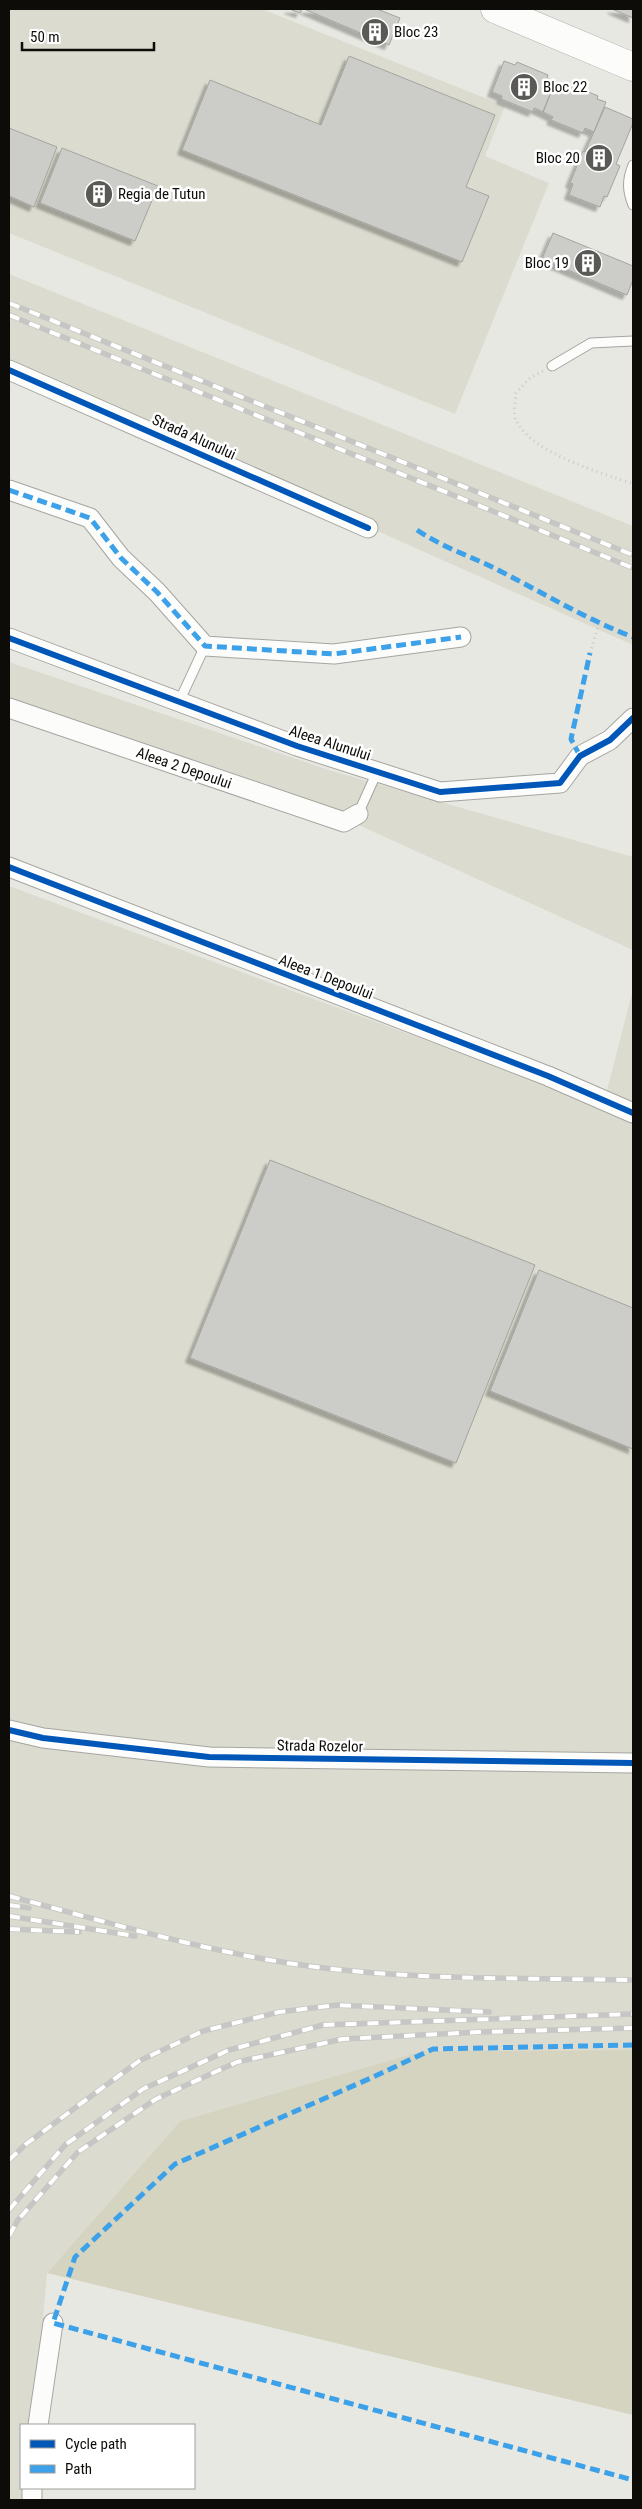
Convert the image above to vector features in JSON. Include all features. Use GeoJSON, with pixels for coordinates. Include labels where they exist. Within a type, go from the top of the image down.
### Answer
{"type":"FeatureCollection","features":[{"type":"Feature","properties":{"kind":"main road"},"geometry":{"type":"LineString","coordinates":[[495,9],[633,67]]}},
{"type":"Feature","properties":{"kind":"street","name":"Strada Alunului"},"geometry":{"type":"LineString","coordinates":[[9,370],[368,528]]}},
{"type":"Feature","properties":{"kind":"street"},"geometry":{"type":"LineString","coordinates":[[9,490],[90,518],[121,558],[157,592],[205,646],[334,654],[460,638]]}},
{"type":"Feature","properties":{"kind":"street","name":"Aleea Alunului"},"geometry":{"type":"LineString","coordinates":[[9,638],[296,746],[440,792],[560,783],[580,756],[610,740],[633,718]]}},
{"type":"Feature","properties":{"kind":"street","name":"Aleea 2 Depoului"},"geometry":{"type":"LineString","coordinates":[[9,708],[344,822],[358,814]]}},
{"type":"Feature","properties":{"kind":"street","name":"Aleea 1 Depoului"},"geometry":{"type":"LineString","coordinates":[[9,867],[565,1082],[633,1113]]}},
{"type":"Feature","properties":{"kind":"street","name":"Strada Rozelor"},"geometry":{"type":"LineString","coordinates":[[9,1730],[44,1738],[209,1758],[633,1763]]}},
{"type":"Feature","properties":{"kind":"street"},"geometry":{"type":"LineString","coordinates":[[38,2424],[53,2323]]}},
{"type":"Feature","properties":{"kind":"lane"},"geometry":{"type":"LineString","coordinates":[[633,165],[629,176],[628,191],[633,204]]}},
{"type":"Feature","properties":{"kind":"lane"},"geometry":{"type":"LineString","coordinates":[[552,366],[591,343],[633,341]]}},
{"type":"Feature","properties":{"kind":"lane"},"geometry":{"type":"LineString","coordinates":[[179,702],[205,646]]}},
{"type":"Feature","properties":{"kind":"lane"},"geometry":{"type":"LineString","coordinates":[[358,814],[377,772]]}},
{"type":"Feature","properties":{"kind":"path"},"geometry":{"type":"LineString","coordinates":[[552,366],[530,378],[516,393],[515,419],[530,440],[580,465],[633,484]]}},
{"type":"Feature","properties":{"kind":"path"},"geometry":{"type":"LineString","coordinates":[[590,653],[599,624]]}},
{"type":"Feature","properties":{"kind":"shaded area"},"geometry":{"type":"Polygon","coordinates":[[[9,9],[262,9],[505,106],[485,156],[549,183],[455,414],[9,233],[9,9]]]}},
{"type":"Feature","properties":{"kind":"shaded area"},"geometry":{"type":"Polygon","coordinates":[[[9,274],[633,526],[633,645],[328,509],[9,376],[9,274]]]}},
{"type":"Feature","properties":{"kind":"shaded area"},"geometry":{"type":"Polygon","coordinates":[[[9,662],[332,771],[633,857],[633,950],[319,807],[9,698],[9,662]]]}},
{"type":"Feature","properties":{"kind":"shaded area"},"geometry":{"type":"Polygon","coordinates":[[[9,886],[603,1106],[633,989],[633,2050],[422,2051],[180,2121],[47,2273],[34,2424],[20,2424],[20,2489],[29,2489],[28,2500],[9,2500],[9,886]]]}},
{"type":"Feature","properties":{"kind":"green space"},"geometry":{"type":"Polygon","coordinates":[[[633,2050],[633,2415],[47,2273],[180,2121],[422,2051],[633,2050]]]}},
{"type":"Feature","properties":{"kind":"building"},"geometry":{"type":"Polygon","coordinates":[[[289,9],[302,9],[300,13],[289,9]]]}},
{"type":"Feature","properties":{"kind":"building","name":"Bloc 23"},"geometry":{"type":"Polygon","coordinates":[[[304,9],[377,9],[400,18],[389,45],[304,9]]]}},
{"type":"Feature","properties":{"kind":"building"},"geometry":{"type":"Polygon","coordinates":[[[612,9],[633,9],[633,18],[612,9]]]}},
{"type":"Feature","properties":{"kind":"building"},"geometry":{"type":"Polygon","coordinates":[[[349,56],[495,115],[466,187],[489,196],[462,262],[182,150],[210,80],[321,125],[349,56]]]}},
{"type":"Feature","properties":{"kind":"building","name":"Bloc 22"},"geometry":{"type":"Polygon","coordinates":[[[504,61],[515,65],[517,62],[548,75],[547,78],[555,82],[543,112],[534,108],[533,112],[501,99],[502,96],[492,92],[504,61]]]}},
{"type":"Feature","properties":{"kind":"building"},"geometry":{"type":"Polygon","coordinates":[[[555,82],[566,86],[567,83],[598,96],[597,99],[606,102],[594,132],[585,128],[583,133],[551,120],[553,117],[543,112],[555,82]]]}},
{"type":"Feature","properties":{"kind":"building","name":"Bloc 20"},"geometry":{"type":"Polygon","coordinates":[[[605,107],[633,119],[633,123],[616,164],[620,166],[607,197],[604,196],[600,207],[569,195],[573,184],[570,183],[583,151],[585,152],[605,107]]]}},
{"type":"Feature","properties":{"kind":"building"},"geometry":{"type":"Polygon","coordinates":[[[9,128],[57,147],[34,207],[9,196],[9,128]]]}},
{"type":"Feature","properties":{"kind":"building","name":"Regia de Tutun"},"geometry":{"type":"Polygon","coordinates":[[[62,148],[158,186],[135,241],[40,203],[62,148]]]}},
{"type":"Feature","properties":{"kind":"building","name":"Bloc 19"},"geometry":{"type":"Polygon","coordinates":[[[553,233],[633,266],[633,280],[627,295],[542,259],[553,233]]]}},
{"type":"Feature","properties":{"kind":"building"},"geometry":{"type":"Polygon","coordinates":[[[270,1160],[535,1265],[456,1463],[190,1358],[270,1160]]]}},
{"type":"Feature","properties":{"kind":"building"},"geometry":{"type":"Polygon","coordinates":[[[539,1270],[633,1308],[633,1449],[490,1391],[539,1270]]]}},
{"type":"Feature","properties":{"kind":"railway"},"geometry":{"type":"LineString","coordinates":[[9,303],[633,555]]}},
{"type":"Feature","properties":{"kind":"railway"},"geometry":{"type":"LineString","coordinates":[[9,315],[633,568]]}},
{"type":"Feature","properties":{"kind":"railway"},"geometry":{"type":"LineString","coordinates":[[9,1896],[174,1940],[300,1965],[414,1976],[633,1980]]}},
{"type":"Feature","properties":{"kind":"railway"},"geometry":{"type":"LineString","coordinates":[[9,1905],[29,1908]]}},
{"type":"Feature","properties":{"kind":"railway"},"geometry":{"type":"LineString","coordinates":[[9,1916],[135,1936]]}},
{"type":"Feature","properties":{"kind":"railway"},"geometry":{"type":"LineString","coordinates":[[9,1929],[79,1932]]}},
{"type":"Feature","properties":{"kind":"railway"},"geometry":{"type":"LineString","coordinates":[[9,2160],[26,2144],[139,2061],[203,2031],[279,2012],[337,2005],[489,2012]]}},
{"type":"Feature","properties":{"kind":"railway"},"geometry":{"type":"LineString","coordinates":[[9,2210],[65,2145],[143,2089],[229,2050],[323,2025],[633,2014]]}},
{"type":"Feature","properties":{"kind":"railway"},"geometry":{"type":"LineString","coordinates":[[9,2236],[18,2220],[78,2152],[156,2099],[237,2062],[343,2039],[480,2032],[633,2028]]}},
{"type":"Feature","properties":{"kind":"marked path"},"geometry":{"type":"LineString","coordinates":[[9,490],[90,518],[121,558],[157,592],[205,646],[334,654],[461,637]]}},
{"type":"Feature","properties":{"kind":"marked path"},"geometry":{"type":"LineString","coordinates":[[417,530],[581,614],[633,637]]}},
{"type":"Feature","properties":{"kind":"marked path"},"geometry":{"type":"LineString","coordinates":[[580,756],[571,739],[590,653]]}},
{"type":"Feature","properties":{"kind":"marked path"},"geometry":{"type":"LineString","coordinates":[[633,2045],[433,2049],[175,2164],[75,2257],[53,2323],[633,2480]]}},
{"type":"Feature","properties":{"kind":"cycle path"},"geometry":{"type":"LineString","coordinates":[[9,370],[368,528]]}},
{"type":"Feature","properties":{"kind":"cycle path"},"geometry":{"type":"LineString","coordinates":[[9,638],[297,746],[440,792],[560,783],[580,756],[610,740],[633,718]]}},
{"type":"Feature","properties":{"kind":"cycle path"},"geometry":{"type":"LineString","coordinates":[[9,867],[548,1076],[633,1113]]}},
{"type":"Feature","properties":{"kind":"cycle path"},"geometry":{"type":"LineString","coordinates":[[9,1730],[43,1738],[209,1757],[633,1763]]}},
{"type":"Feature","properties":{"kind":"place","name":"Bloc 23"},"geometry":{"type":"Point","coordinates":[375,32]}},
{"type":"Feature","properties":{"kind":"place","name":"Bloc 22"},"geometry":{"type":"Point","coordinates":[524,87]}},
{"type":"Feature","properties":{"kind":"place","name":"Bloc 20"},"geometry":{"type":"Point","coordinates":[599,158]}},
{"type":"Feature","properties":{"kind":"place","name":"Regia de Tutun"},"geometry":{"type":"Point","coordinates":[99,194]}},
{"type":"Feature","properties":{"kind":"place","name":"Bloc 19"},"geometry":{"type":"Point","coordinates":[588,263]}}]}
